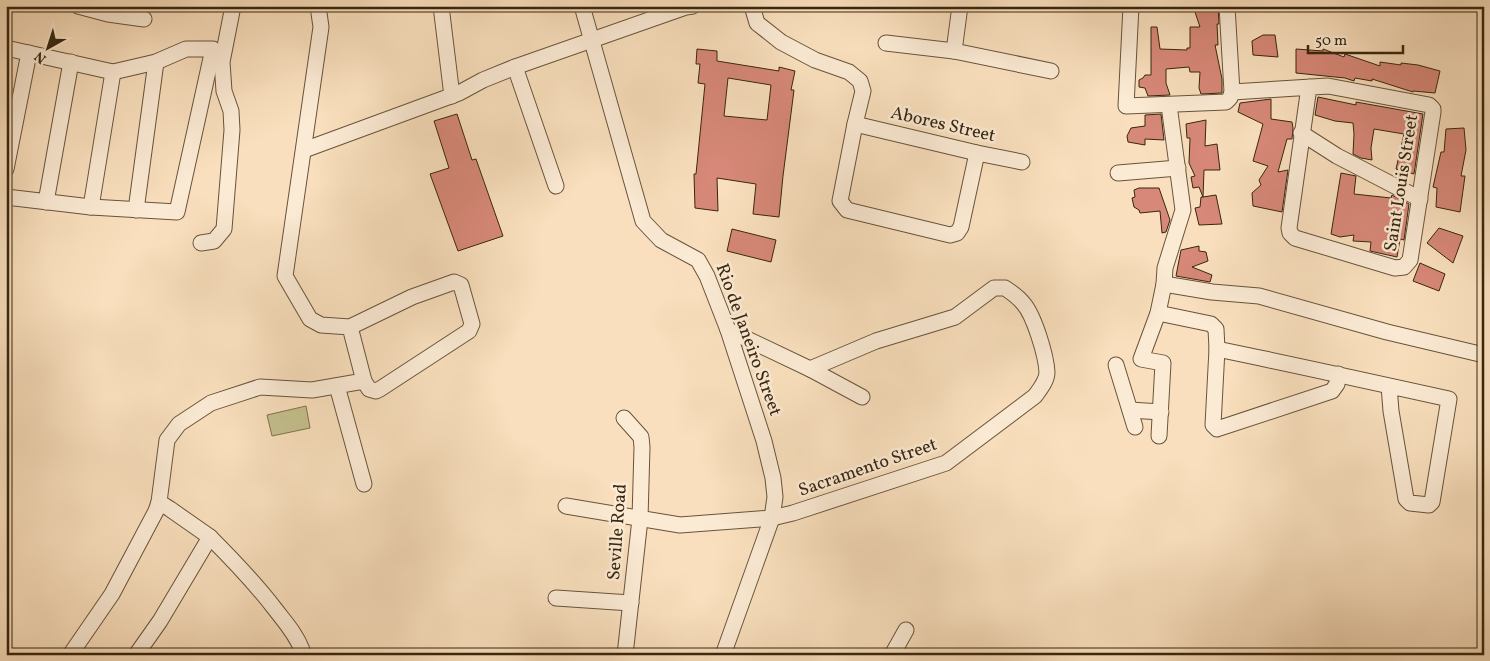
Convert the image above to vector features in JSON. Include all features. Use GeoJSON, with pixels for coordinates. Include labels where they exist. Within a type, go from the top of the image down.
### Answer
{"type":"FeatureCollection","features":[{"type":"Feature","properties":{"kind":"street"},"geometry":{"type":"LineString","coordinates":[[78,6],[108,14],[144,19]]}},
{"type":"Feature","properties":{"kind":"street"},"geometry":{"type":"LineString","coordinates":[[201,243],[214,241],[224,229],[232,130],[231,111],[224,91],[222,62],[233,6]]}},
{"type":"Feature","properties":{"kind":"street"},"geometry":{"type":"LineString","coordinates":[[318,6],[321,27],[286,276],[310,319],[321,325],[350,328],[412,297],[454,282],[460,285],[472,324],[470,331],[376,391],[369,389],[364,381],[350,328]]}},
{"type":"Feature","properties":{"kind":"street"},"geometry":{"type":"LineString","coordinates":[[441,6],[452,96]]}},
{"type":"Feature","properties":{"kind":"street","name":"Rio de Janeiro Street"},"geometry":{"type":"LineString","coordinates":[[582,6],[642,222],[661,240],[698,260],[707,276],[728,330],[764,441],[773,478],[775,497],[772,518],[723,655]]}},
{"type":"Feature","properties":{"kind":"street"},"geometry":{"type":"LineString","coordinates":[[304,150],[452,96],[483,80],[515,67],[693,6]]}},
{"type":"Feature","properties":{"kind":"street"},"geometry":{"type":"LineString","coordinates":[[752,6],[757,23],[781,42],[814,60],[849,72],[860,81],[863,91],[854,124],[840,201],[842,206],[852,212],[950,235],[956,233],[961,227],[977,154]]}},
{"type":"Feature","properties":{"kind":"street"},"geometry":{"type":"LineString","coordinates":[[954,51],[960,6]]}},
{"type":"Feature","properties":{"kind":"street"},"geometry":{"type":"LineString","coordinates":[[1131,6],[1126,106],[1226,102],[1232,92],[1228,6]]}},
{"type":"Feature","properties":{"kind":"street"},"geometry":{"type":"LineString","coordinates":[[886,43],[954,51],[1051,71]]}},
{"type":"Feature","properties":{"kind":"street"},"geometry":{"type":"LineString","coordinates":[[6,48],[113,72],[156,62],[186,49],[213,48],[177,212],[91,207],[6,197]]}},
{"type":"Feature","properties":{"kind":"street"},"geometry":{"type":"LineString","coordinates":[[6,169],[29,53]]}},
{"type":"Feature","properties":{"kind":"street"},"geometry":{"type":"LineString","coordinates":[[46,202],[71,62]]}},
{"type":"Feature","properties":{"kind":"street"},"geometry":{"type":"LineString","coordinates":[[136,210],[156,62]]}},
{"type":"Feature","properties":{"kind":"street"},"geometry":{"type":"LineString","coordinates":[[515,67],[556,186]]}},
{"type":"Feature","properties":{"kind":"street"},"geometry":{"type":"LineString","coordinates":[[91,207],[113,72]]}},
{"type":"Feature","properties":{"kind":"street","name":"Saint Louis Street"},"geometry":{"type":"LineString","coordinates":[[1302,134],[1289,228],[1290,234],[1295,238],[1396,268],[1404,267],[1410,260],[1433,108],[1429,105],[1328,86],[1309,87]]}},
{"type":"Feature","properties":{"kind":"street"},"geometry":{"type":"LineString","coordinates":[[1232,92],[1309,87],[1302,134],[1337,156],[1420,199]]}},
{"type":"Feature","properties":{"kind":"street"},"geometry":{"type":"LineString","coordinates":[[1160,436],[1164,363],[1141,359],[1158,313],[1165,268],[1183,210],[1169,105]]}},
{"type":"Feature","properties":{"kind":"street","name":"Abores Street"},"geometry":{"type":"LineString","coordinates":[[854,124],[977,154],[1022,162]]}},
{"type":"Feature","properties":{"kind":"street"},"geometry":{"type":"LineString","coordinates":[[1118,173],[1178,168]]}},
{"type":"Feature","properties":{"kind":"street"},"geometry":{"type":"LineString","coordinates":[[1164,284],[1212,292],[1259,296],[1388,332],[1484,355]]}},
{"type":"Feature","properties":{"kind":"street","name":"Sacramento Street"},"geometry":{"type":"LineString","coordinates":[[566,506],[680,525],[772,518],[793,513],[946,464],[1035,396],[1044,383],[1047,372],[1041,342],[1033,319],[1024,304],[1005,288],[994,288],[955,317],[876,341],[810,369]]}},
{"type":"Feature","properties":{"kind":"street"},"geometry":{"type":"LineString","coordinates":[[1158,313],[1211,324],[1216,329],[1217,349],[1213,425],[1217,429],[1332,391],[1338,384],[1338,374]]}},
{"type":"Feature","properties":{"kind":"street"},"geometry":{"type":"LineString","coordinates":[[728,330],[810,369],[862,397]]}},
{"type":"Feature","properties":{"kind":"street"},"geometry":{"type":"LineString","coordinates":[[1217,349],[1338,374],[1449,400],[1432,502],[1429,505],[1410,503],[1406,499],[1391,411],[1389,386]]}},
{"type":"Feature","properties":{"kind":"street"},"geometry":{"type":"LineString","coordinates":[[1116,365],[1135,427]]}},
{"type":"Feature","properties":{"kind":"street"},"geometry":{"type":"LineString","coordinates":[[70,655],[112,594],[156,511],[159,502],[167,440],[179,424],[211,403],[260,387],[312,390],[364,381]]}},
{"type":"Feature","properties":{"kind":"street"},"geometry":{"type":"LineString","coordinates":[[337,386],[364,484]]}},
{"type":"Feature","properties":{"kind":"street"},"geometry":{"type":"LineString","coordinates":[[1130,410],[1161,412]]}},
{"type":"Feature","properties":{"kind":"street","name":"Seville Road"},"geometry":{"type":"LineString","coordinates":[[624,418],[641,437],[640,519],[625,655]]}},
{"type":"Feature","properties":{"kind":"street"},"geometry":{"type":"LineString","coordinates":[[159,502],[210,537],[250,577],[296,636],[302,650]]}},
{"type":"Feature","properties":{"kind":"street"},"geometry":{"type":"LineString","coordinates":[[136,655],[160,621],[210,537]]}},
{"type":"Feature","properties":{"kind":"street"},"geometry":{"type":"LineString","coordinates":[[556,598],[631,603]]}},
{"type":"Feature","properties":{"kind":"street"},"geometry":{"type":"LineString","coordinates":[[892,655],[906,630]]}},
{"type":"Feature","properties":{"kind":"shaded area"},"geometry":{"type":"Polygon","coordinates":[[[306,406],[310,428],[272,436],[267,415],[306,406]]]}},
{"type":"Feature","properties":{"kind":"building"},"geometry":{"type":"Polygon","coordinates":[[[1195,6],[1218,6],[1218,45],[1215,45],[1222,79],[1222,93],[1201,94],[1199,88],[1200,72],[1190,72],[1189,67],[1166,69],[1166,83],[1170,95],[1148,96],[1145,88],[1139,87],[1139,80],[1145,75],[1151,75],[1151,27],[1157,27],[1160,49],[1187,50],[1187,48],[1190,48],[1190,27],[1200,27],[1195,6]]]}},
{"type":"Feature","properties":{"kind":"building"},"geometry":{"type":"Polygon","coordinates":[[[1263,35],[1275,35],[1278,57],[1253,55],[1252,41],[1263,35]]]}},
{"type":"Feature","properties":{"kind":"building"},"geometry":{"type":"Polygon","coordinates":[[[697,49],[717,51],[717,61],[779,71],[779,67],[795,71],[791,90],[794,90],[779,217],[753,214],[756,184],[717,178],[718,211],[695,208],[694,174],[696,174],[705,84],[698,83],[700,64],[696,64],[697,49]],[[728,78],[724,116],[767,120],[771,85],[728,78]]]}},
{"type":"Feature","properties":{"kind":"building"},"geometry":{"type":"Polygon","coordinates":[[[1296,49],[1323,51],[1323,49],[1344,57],[1345,54],[1380,66],[1380,62],[1401,65],[1401,63],[1440,71],[1435,93],[1413,92],[1372,79],[1372,81],[1355,78],[1354,81],[1345,78],[1296,73],[1296,49]]]}},
{"type":"Feature","properties":{"kind":"building"},"geometry":{"type":"Polygon","coordinates":[[[1318,97],[1356,105],[1356,102],[1423,114],[1414,174],[1396,169],[1404,134],[1374,129],[1371,148],[1372,160],[1361,158],[1353,154],[1353,123],[1335,121],[1315,115],[1318,97]]]}},
{"type":"Feature","properties":{"kind":"building"},"geometry":{"type":"Polygon","coordinates":[[[1271,99],[1271,119],[1292,122],[1293,128],[1292,139],[1287,139],[1278,172],[1288,170],[1282,212],[1253,206],[1252,193],[1261,185],[1259,180],[1268,166],[1253,161],[1263,124],[1238,112],[1240,103],[1271,99]]]}},
{"type":"Feature","properties":{"kind":"building"},"geometry":{"type":"Polygon","coordinates":[[[457,114],[472,160],[476,159],[503,236],[458,251],[430,174],[449,168],[434,121],[457,114]]]}},
{"type":"Feature","properties":{"kind":"building"},"geometry":{"type":"Polygon","coordinates":[[[1161,114],[1164,140],[1145,139],[1145,145],[1128,142],[1127,136],[1131,128],[1145,126],[1145,115],[1161,114]]]}},
{"type":"Feature","properties":{"kind":"building"},"geometry":{"type":"Polygon","coordinates":[[[1206,120],[1205,146],[1217,144],[1220,170],[1204,170],[1203,197],[1199,187],[1193,188],[1191,177],[1195,176],[1189,163],[1190,138],[1187,138],[1186,124],[1206,120]]]}},
{"type":"Feature","properties":{"kind":"building"},"geometry":{"type":"Polygon","coordinates":[[[1464,128],[1466,150],[1461,176],[1465,176],[1460,212],[1436,207],[1437,188],[1433,187],[1441,152],[1444,152],[1446,129],[1464,128]]]}},
{"type":"Feature","properties":{"kind":"building"},"geometry":{"type":"Polygon","coordinates":[[[1341,173],[1356,176],[1354,194],[1391,198],[1392,195],[1409,204],[1404,240],[1400,239],[1397,257],[1370,251],[1371,242],[1353,241],[1354,235],[1340,237],[1331,234],[1341,173]]]}},
{"type":"Feature","properties":{"kind":"building"},"geometry":{"type":"Polygon","coordinates":[[[1139,188],[1159,188],[1170,220],[1166,232],[1162,233],[1160,211],[1140,213],[1134,207],[1132,198],[1135,197],[1134,190],[1139,188]]]}},
{"type":"Feature","properties":{"kind":"building"},"geometry":{"type":"Polygon","coordinates":[[[1216,195],[1222,224],[1199,225],[1195,208],[1200,207],[1201,197],[1216,195]]]}},
{"type":"Feature","properties":{"kind":"building"},"geometry":{"type":"Polygon","coordinates":[[[1439,228],[1463,236],[1453,263],[1427,243],[1439,228]]]}},
{"type":"Feature","properties":{"kind":"building"},"geometry":{"type":"Polygon","coordinates":[[[732,229],[776,240],[771,262],[727,251],[732,229]]]}},
{"type":"Feature","properties":{"kind":"building"},"geometry":{"type":"Polygon","coordinates":[[[1199,246],[1199,251],[1206,252],[1208,261],[1192,267],[1212,275],[1210,282],[1176,276],[1181,250],[1199,246]]]}},
{"type":"Feature","properties":{"kind":"building"},"geometry":{"type":"Polygon","coordinates":[[[1420,263],[1445,274],[1439,291],[1413,281],[1420,263]]]}}]}
